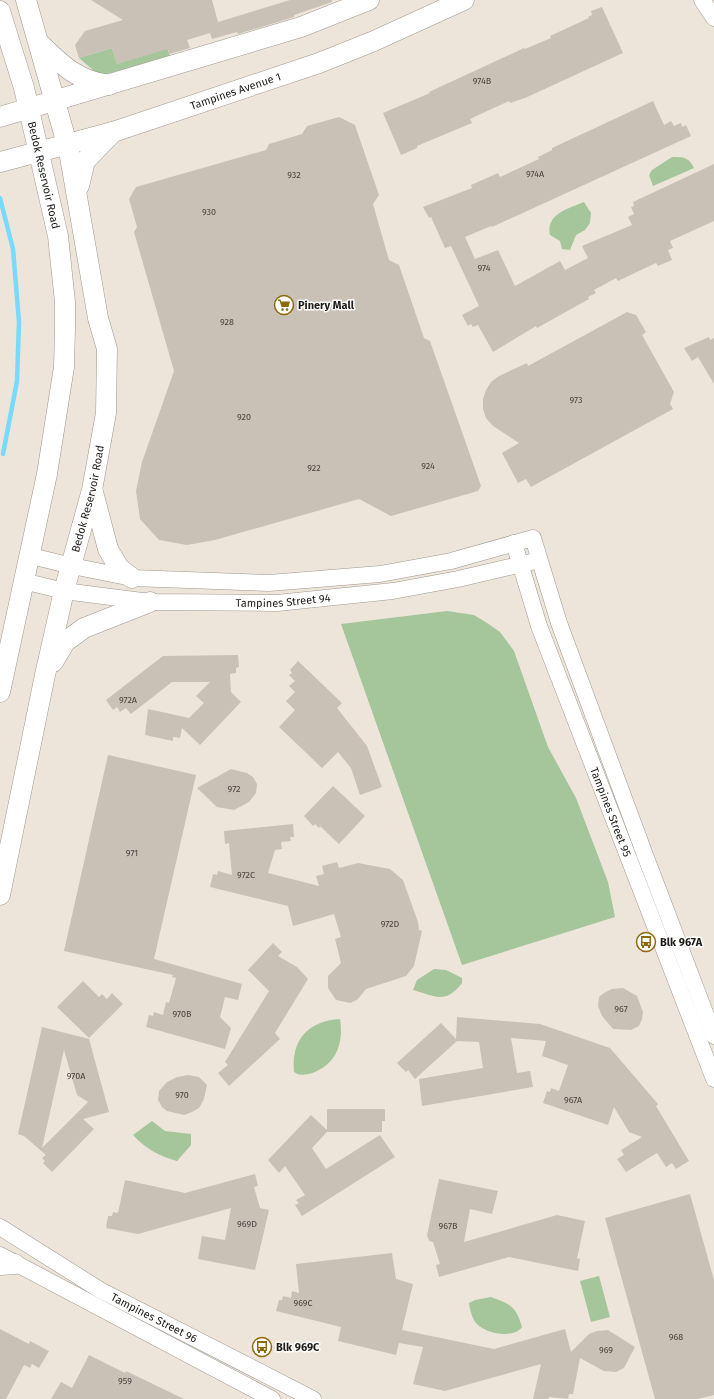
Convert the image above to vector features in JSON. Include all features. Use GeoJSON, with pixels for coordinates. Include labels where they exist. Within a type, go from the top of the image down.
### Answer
{"type":"FeatureCollection","features":[{"type":"Feature","properties":{"kind":"main road","name":"Bedok Reservoir Road"},"geometry":{"type":"LineString","coordinates":[[0,895],[45,675],[64,591],[92,490],[106,413],[107,349],[98,318],[77,191],[56,100],[26,0]]}},
{"type":"Feature","properties":{"kind":"main road"},"geometry":{"type":"LineString","coordinates":[[0,117],[301,27],[369,0]]}},
{"type":"Feature","properties":{"kind":"main road","name":"Tampines Avenue 1"},"geometry":{"type":"LineString","coordinates":[[0,162],[113,132],[319,63],[374,41],[464,0]]}},
{"type":"Feature","properties":{"kind":"main road","name":"Bedok Reservoir Road"},"geometry":{"type":"LineString","coordinates":[[0,11],[29,108],[58,236],[65,302],[66,328],[64,367],[31,556],[23,581],[0,692]]}},
{"type":"Feature","properties":{"kind":"main road"},"geometry":{"type":"LineString","coordinates":[[39,43],[65,68],[93,83],[109,85]]}},
{"type":"Feature","properties":{"kind":"main road"},"geometry":{"type":"LineString","coordinates":[[77,191],[86,161],[113,132]]}},
{"type":"Feature","properties":{"kind":"main road"},"geometry":{"type":"LineString","coordinates":[[92,490],[108,549],[119,568],[132,578]]}},
{"type":"Feature","properties":{"kind":"main road"},"geometry":{"type":"LineString","coordinates":[[45,675],[65,642],[84,628],[150,602]]}},
{"type":"Feature","properties":{"kind":"street"},"geometry":{"type":"LineString","coordinates":[[702,0],[714,18]]}},
{"type":"Feature","properties":{"kind":"street","name":"Tampines Street 94"},"geometry":{"type":"LineString","coordinates":[[31,556],[132,578],[269,583],[380,574],[451,561],[533,538]]}},
{"type":"Feature","properties":{"kind":"street","name":"Tampines Street 95"},"geometry":{"type":"LineString","coordinates":[[533,538],[560,623],[645,855],[714,1036]]}},
{"type":"Feature","properties":{"kind":"street","name":"Tampines Street 95"},"geometry":{"type":"LineString","coordinates":[[514,543],[539,626],[714,1079]]}},
{"type":"Feature","properties":{"kind":"street","name":"Tampines Street 94"},"geometry":{"type":"LineString","coordinates":[[23,581],[64,591],[150,602],[277,603],[393,591],[458,579],[540,559]]}},
{"type":"Feature","properties":{"kind":"street","name":"Tampines Street 96"},"geometry":{"type":"LineString","coordinates":[[0,1228],[100,1290],[312,1399]]}},
{"type":"Feature","properties":{"kind":"street","name":"Tampines Street 96"},"geometry":{"type":"LineString","coordinates":[[5,1261],[272,1399]]}},
{"type":"Feature","properties":{"kind":"green space"},"geometry":{"type":"Polygon","coordinates":[[[166,45],[170,56],[100,76],[79,58],[112,48],[117,64],[166,45]]]}},
{"type":"Feature","properties":{"kind":"green space"},"geometry":{"type":"Polygon","coordinates":[[[672,157],[685,158],[694,168],[653,186],[649,175],[652,170],[672,157]]]}},
{"type":"Feature","properties":{"kind":"green space"},"geometry":{"type":"Polygon","coordinates":[[[584,202],[591,213],[590,223],[585,230],[576,235],[570,250],[562,249],[560,241],[550,235],[549,228],[551,222],[560,213],[584,202]]]}},
{"type":"Feature","properties":{"kind":"green space"},"geometry":{"type":"Polygon","coordinates":[[[447,611],[474,615],[500,632],[514,651],[548,747],[576,798],[608,882],[615,917],[462,965],[341,624],[447,611]]]}},
{"type":"Feature","properties":{"kind":"green space"},"geometry":{"type":"Polygon","coordinates":[[[434,969],[446,970],[462,978],[462,983],[450,994],[439,997],[413,990],[417,980],[434,969]]]}},
{"type":"Feature","properties":{"kind":"green space"},"geometry":{"type":"Polygon","coordinates":[[[340,1019],[341,1036],[339,1045],[332,1059],[327,1065],[312,1073],[303,1075],[294,1072],[295,1050],[304,1034],[319,1024],[340,1019]]]}},
{"type":"Feature","properties":{"kind":"green space"},"geometry":{"type":"Polygon","coordinates":[[[152,1121],[165,1131],[191,1134],[191,1145],[177,1161],[164,1157],[153,1151],[133,1135],[152,1121]]]}},
{"type":"Feature","properties":{"kind":"green space"},"geometry":{"type":"Polygon","coordinates":[[[599,1276],[610,1317],[591,1322],[580,1281],[599,1276]]]}},
{"type":"Feature","properties":{"kind":"green space"},"geometry":{"type":"Polygon","coordinates":[[[491,1297],[508,1304],[515,1310],[522,1327],[518,1331],[499,1334],[486,1330],[476,1323],[471,1314],[469,1303],[475,1300],[491,1297]]]}},
{"type":"Feature","properties":{"kind":"building"},"geometry":{"type":"Polygon","coordinates":[[[91,0],[212,0],[218,22],[290,0],[332,0],[332,2],[294,15],[294,17],[238,34],[237,32],[212,39],[210,33],[187,40],[190,48],[169,54],[168,49],[117,64],[112,48],[79,58],[75,45],[85,31],[123,20],[91,0]]]}},
{"type":"Feature","properties":{"kind":"building"},"geometry":{"type":"Polygon","coordinates":[[[602,7],[623,53],[525,98],[510,103],[509,101],[470,119],[472,123],[417,146],[417,148],[401,155],[383,113],[430,93],[429,92],[524,48],[525,49],[551,38],[550,36],[589,18],[588,17],[592,15],[591,11],[602,7]]]}},
{"type":"Feature","properties":{"kind":"building"},"geometry":{"type":"Polygon","coordinates":[[[653,101],[664,125],[671,121],[674,126],[681,123],[682,127],[686,125],[691,136],[492,227],[491,226],[465,237],[475,259],[498,250],[515,286],[560,261],[565,270],[588,258],[582,246],[632,225],[628,217],[634,214],[631,207],[634,206],[633,202],[714,164],[714,221],[670,241],[673,248],[668,250],[672,260],[658,266],[656,263],[618,281],[616,278],[594,290],[596,293],[588,297],[589,299],[537,328],[536,326],[493,352],[478,325],[473,327],[471,324],[468,326],[462,315],[479,306],[451,246],[445,248],[431,217],[429,218],[423,207],[472,188],[471,185],[498,173],[500,177],[539,159],[538,157],[552,150],[552,148],[653,101]]]}},
{"type":"Feature","properties":{"kind":"building","name":"Pinery Mall"},"geometry":{"type":"Polygon","coordinates":[[[339,117],[355,125],[379,195],[373,204],[389,260],[399,265],[424,338],[430,341],[481,486],[478,491],[391,516],[359,499],[215,540],[187,545],[159,540],[140,519],[136,491],[142,462],[174,371],[134,232],[137,227],[129,199],[136,187],[266,150],[269,144],[302,134],[307,126],[339,117]]]}},
{"type":"Feature","properties":{"kind":"building"},"geometry":{"type":"Polygon","coordinates":[[[627,312],[636,315],[646,332],[642,335],[674,392],[670,404],[673,409],[531,487],[526,479],[518,483],[502,453],[519,443],[493,426],[486,418],[483,409],[483,399],[491,382],[499,376],[527,363],[528,366],[627,312]]]}},
{"type":"Feature","properties":{"kind":"building"},"geometry":{"type":"Polygon","coordinates":[[[709,337],[710,340],[714,338],[714,384],[698,357],[692,361],[684,348],[709,337]]]}},
{"type":"Feature","properties":{"kind":"building"},"geometry":{"type":"Polygon","coordinates":[[[238,655],[239,667],[236,668],[236,673],[230,674],[231,692],[241,702],[200,745],[182,728],[180,738],[173,737],[173,741],[145,735],[148,709],[189,718],[204,703],[196,696],[210,682],[172,682],[131,714],[126,708],[120,712],[117,707],[113,710],[106,700],[163,656],[238,655]]]}},
{"type":"Feature","properties":{"kind":"building"},"geometry":{"type":"Polygon","coordinates":[[[298,661],[342,703],[337,708],[367,746],[382,787],[360,795],[351,768],[338,752],[322,768],[279,727],[295,710],[286,701],[295,692],[289,686],[295,681],[289,675],[292,673],[290,670],[298,661]]]}},
{"type":"Feature","properties":{"kind":"building"},"geometry":{"type":"Polygon","coordinates":[[[108,755],[196,775],[154,959],[242,984],[238,1000],[225,997],[220,1017],[231,1028],[225,1049],[146,1027],[149,1015],[153,1016],[154,1012],[163,1015],[166,1002],[169,1003],[176,978],[172,977],[173,975],[64,951],[108,755]]]}},
{"type":"Feature","properties":{"kind":"building"},"geometry":{"type":"Polygon","coordinates":[[[231,769],[247,773],[253,777],[257,784],[256,793],[249,802],[234,810],[217,807],[197,788],[231,769]]]}},
{"type":"Feature","properties":{"kind":"building"},"geometry":{"type":"Polygon","coordinates":[[[333,786],[365,816],[339,844],[320,826],[319,828],[315,824],[313,826],[304,816],[333,786]]]}},
{"type":"Feature","properties":{"kind":"building"},"geometry":{"type":"Polygon","coordinates":[[[293,824],[294,837],[290,837],[291,841],[281,842],[282,849],[275,850],[268,873],[319,886],[316,876],[324,874],[322,866],[337,862],[339,868],[358,863],[390,869],[403,880],[418,922],[419,930],[422,931],[414,966],[406,976],[366,989],[357,1000],[350,1003],[336,1000],[328,988],[328,976],[341,963],[335,939],[341,937],[334,914],[293,926],[288,906],[210,887],[213,874],[217,875],[218,871],[232,875],[229,843],[225,844],[224,831],[293,824]]]}},
{"type":"Feature","properties":{"kind":"building"},"geometry":{"type":"Polygon","coordinates":[[[273,943],[282,952],[278,956],[297,967],[308,979],[275,1033],[280,1039],[229,1086],[218,1073],[228,1065],[225,1062],[269,991],[248,970],[273,943]]]}},
{"type":"Feature","properties":{"kind":"building"},"geometry":{"type":"Polygon","coordinates":[[[83,981],[99,997],[102,994],[107,999],[112,993],[123,1004],[89,1038],[57,1007],[83,981]]]}},
{"type":"Feature","properties":{"kind":"building"},"geometry":{"type":"Polygon","coordinates":[[[623,988],[637,996],[643,1012],[639,1026],[631,1030],[613,1029],[602,1016],[598,1006],[599,997],[604,993],[612,989],[623,988]]]}},
{"type":"Feature","properties":{"kind":"building"},"geometry":{"type":"Polygon","coordinates":[[[457,1017],[540,1024],[610,1048],[658,1104],[656,1106],[689,1161],[676,1169],[672,1163],[666,1167],[657,1153],[626,1172],[617,1159],[624,1155],[621,1150],[642,1137],[629,1132],[614,1107],[608,1125],[543,1103],[547,1091],[550,1092],[551,1088],[559,1091],[568,1065],[542,1056],[546,1041],[511,1038],[517,1073],[530,1071],[533,1087],[422,1106],[419,1079],[483,1068],[479,1042],[457,1041],[415,1079],[408,1070],[406,1072],[397,1063],[441,1023],[456,1039],[457,1017]]]}},
{"type":"Feature","properties":{"kind":"building"},"geometry":{"type":"Polygon","coordinates":[[[42,1027],[89,1039],[109,1112],[83,1119],[94,1129],[52,1172],[43,1163],[45,1161],[42,1158],[46,1155],[24,1136],[18,1134],[42,1027]],[[64,1050],[42,1148],[88,1102],[77,1095],[64,1050]]]}},
{"type":"Feature","properties":{"kind":"building"},"geometry":{"type":"Polygon","coordinates":[[[188,1075],[199,1077],[207,1085],[204,1099],[199,1108],[184,1115],[167,1111],[162,1107],[158,1100],[159,1091],[167,1082],[177,1077],[188,1075]]]}},
{"type":"Feature","properties":{"kind":"building"},"geometry":{"type":"Polygon","coordinates":[[[327,1109],[385,1109],[385,1121],[382,1121],[382,1132],[327,1132],[312,1148],[326,1169],[380,1135],[395,1157],[302,1216],[295,1205],[299,1203],[296,1200],[305,1195],[285,1166],[279,1173],[268,1160],[311,1115],[327,1130],[327,1109]]]}},
{"type":"Feature","properties":{"kind":"building"},"geometry":{"type":"Polygon","coordinates":[[[255,1174],[258,1186],[254,1187],[260,1208],[269,1210],[255,1270],[198,1259],[202,1236],[225,1240],[231,1208],[138,1234],[106,1228],[108,1216],[112,1216],[113,1212],[118,1213],[125,1180],[185,1193],[255,1174]]]}},
{"type":"Feature","properties":{"kind":"building"},"geometry":{"type":"Polygon","coordinates":[[[439,1179],[498,1191],[492,1214],[470,1209],[464,1242],[557,1215],[585,1221],[577,1258],[580,1259],[578,1271],[509,1257],[439,1277],[436,1265],[440,1264],[433,1242],[429,1241],[427,1235],[439,1179]]]}},
{"type":"Feature","properties":{"kind":"building"},"geometry":{"type":"Polygon","coordinates":[[[690,1194],[714,1280],[714,1395],[698,1399],[655,1399],[605,1218],[690,1194]]]}},
{"type":"Feature","properties":{"kind":"building"},"geometry":{"type":"Polygon","coordinates":[[[392,1253],[396,1279],[413,1284],[402,1330],[494,1349],[565,1329],[571,1352],[589,1334],[597,1331],[608,1330],[635,1347],[624,1368],[616,1372],[604,1371],[580,1358],[573,1394],[569,1394],[568,1399],[549,1397],[549,1399],[533,1399],[541,1364],[445,1391],[413,1384],[423,1347],[399,1343],[396,1355],[338,1341],[341,1327],[276,1311],[279,1300],[282,1300],[283,1296],[291,1298],[292,1291],[299,1293],[296,1264],[392,1253]]]}},
{"type":"Feature","properties":{"kind":"building"},"geometry":{"type":"Polygon","coordinates":[[[0,1329],[29,1344],[30,1341],[49,1351],[39,1368],[32,1364],[30,1368],[24,1365],[6,1399],[0,1399],[0,1329]]]}},
{"type":"Feature","properties":{"kind":"building"},"geometry":{"type":"Polygon","coordinates":[[[89,1355],[125,1373],[126,1371],[184,1399],[51,1399],[61,1382],[72,1388],[89,1355]]]}},
{"type":"Feature","properties":{"kind":"waterway"},"geometry":{"type":"LineString","coordinates":[[0,198],[13,249],[19,322],[17,381],[3,454]]}},
{"type":"Feature","properties":{"kind":"place","name":"Pinery Mall"},"geometry":{"type":"Point","coordinates":[284,305]}},
{"type":"Feature","properties":{"kind":"place","name":"Blk 967A"},"geometry":{"type":"Point","coordinates":[646,942]}},
{"type":"Feature","properties":{"kind":"place","name":"Blk 969C"},"geometry":{"type":"Point","coordinates":[262,1347]}}]}
